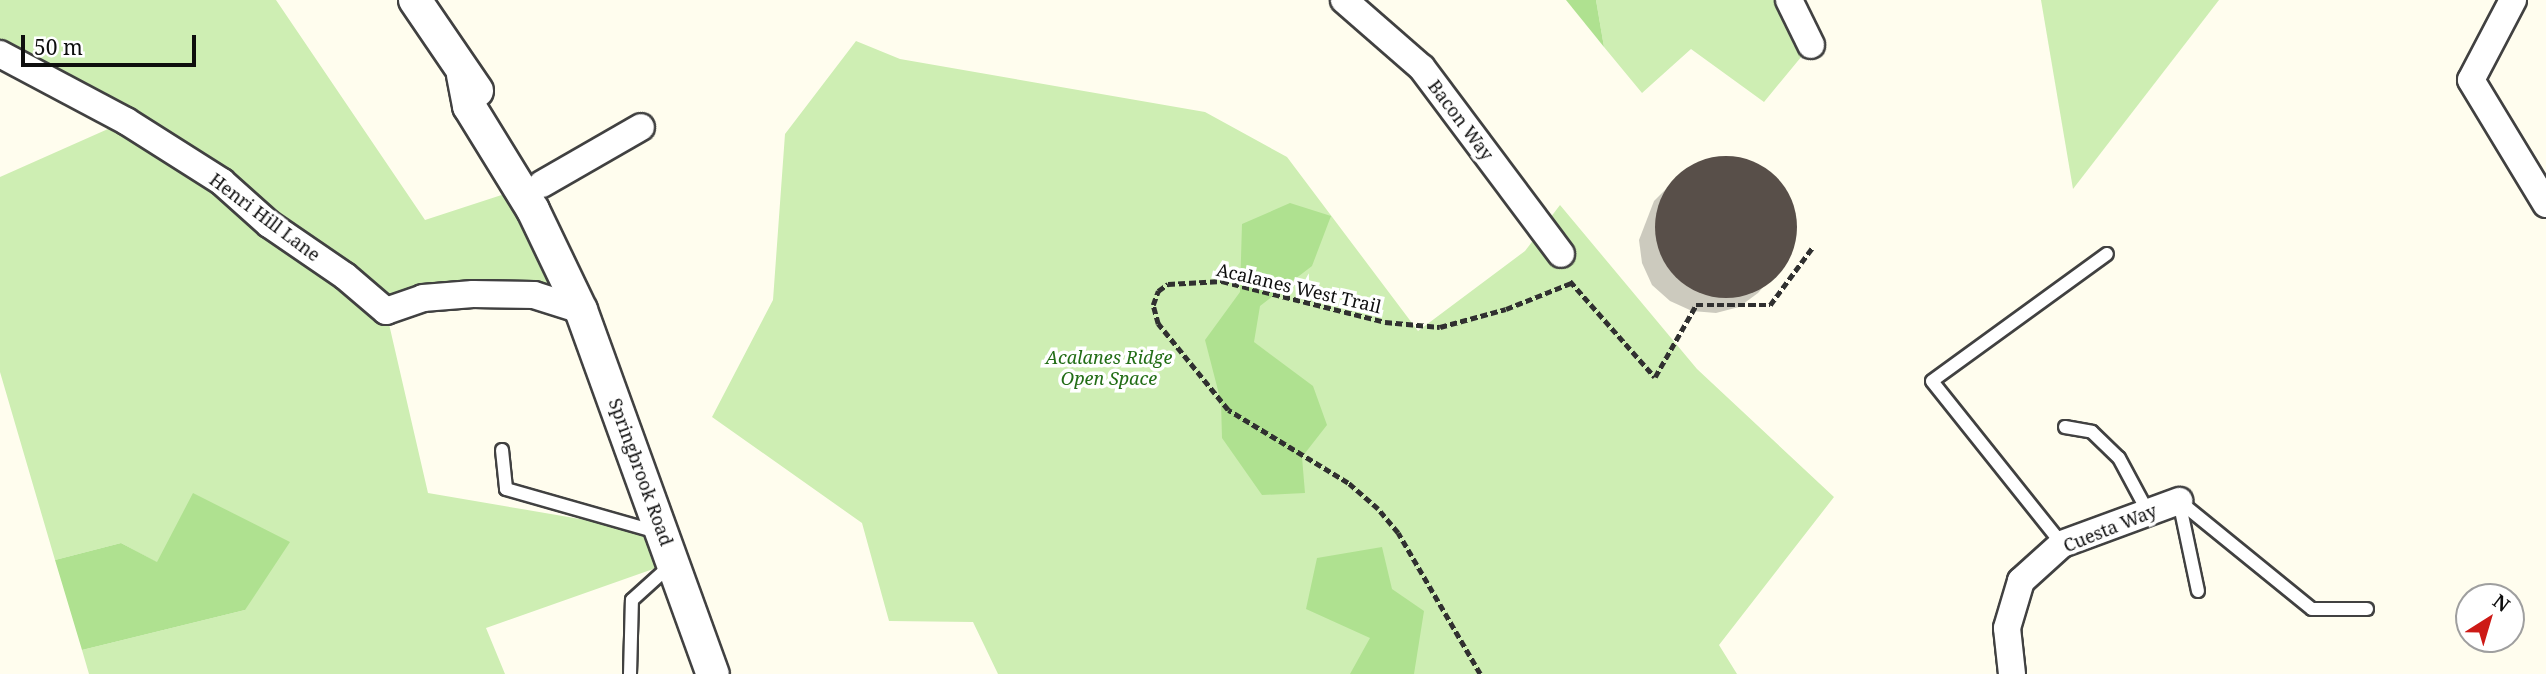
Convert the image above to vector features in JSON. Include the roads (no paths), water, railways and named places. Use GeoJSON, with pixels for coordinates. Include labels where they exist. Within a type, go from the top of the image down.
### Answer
{"type":"FeatureCollection","features":[{"type":"Feature","properties":{"kind":"street","name":"Springbrook Road"},"geometry":{"type":"LineString","coordinates":[[415,0],[463,75],[542,184],[558,229],[565,272]]}},
{"type":"Feature","properties":{"kind":"street","name":"Bacon Way"},"geometry":{"type":"LineString","coordinates":[[1345,0],[1422,68],[1561,254]]}},
{"type":"Feature","properties":{"kind":"street"},"geometry":{"type":"LineString","coordinates":[[1789,0],[1811,45]]}},
{"type":"Feature","properties":{"kind":"street"},"geometry":{"type":"LineString","coordinates":[[2512,0],[2471,80],[2546,204]]}},
{"type":"Feature","properties":{"kind":"street","name":"Henri Hill Lane"},"geometry":{"type":"LineString","coordinates":[[0,54],[126,121],[222,182],[269,224],[345,276],[386,311],[423,298],[473,294],[534,295],[581,310]]}},
{"type":"Feature","properties":{"kind":"street","name":"Springbrook Road"},"geometry":{"type":"LineString","coordinates":[[463,75],[469,106],[533,210],[581,310],[713,674]]}},
{"type":"Feature","properties":{"kind":"street"},"geometry":{"type":"LineString","coordinates":[[542,184],[641,127]]}},
{"type":"Feature","properties":{"kind":"street","name":"Cuesta Way"},"geometry":{"type":"LineString","coordinates":[[2012,674],[2007,628],[2021,581],[2062,544],[2179,501]]}},
{"type":"Feature","properties":{"kind":"lane"},"geometry":{"type":"LineString","coordinates":[[2062,544],[1931,381],[2107,254]]}},
{"type":"Feature","properties":{"kind":"lane"},"geometry":{"type":"LineString","coordinates":[[2065,427],[2092,432],[2119,458],[2148,512]]}},
{"type":"Feature","properties":{"kind":"lane"},"geometry":{"type":"LineString","coordinates":[[502,450],[506,489],[662,533]]}},
{"type":"Feature","properties":{"kind":"lane"},"geometry":{"type":"LineString","coordinates":[[2179,501],[2198,591]]}},
{"type":"Feature","properties":{"kind":"lane"},"geometry":{"type":"LineString","coordinates":[[2179,501],[2312,609],[2367,609]]}},
{"type":"Feature","properties":{"kind":"lane"},"geometry":{"type":"LineString","coordinates":[[630,674],[632,600],[673,562]]}},
{"type":"Feature","properties":{"kind":"park label","name":"Acalanes Ridge Open Space"},"geometry":{"type":"Point","coordinates":[1109,368]}}]}
